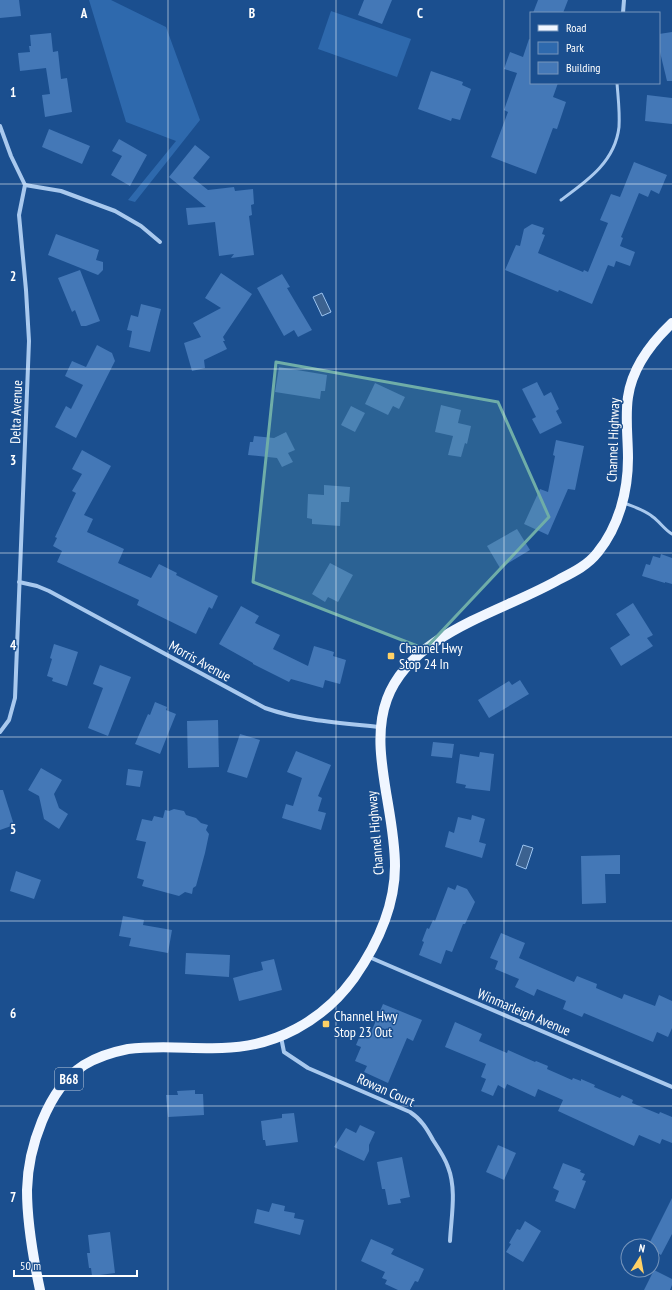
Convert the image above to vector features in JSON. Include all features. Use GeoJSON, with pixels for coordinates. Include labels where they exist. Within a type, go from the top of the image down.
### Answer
{"type":"FeatureCollection","features":[{"type":"Feature","properties":{"kind":"main road","name":"Channel Highway"},"geometry":{"type":"LineString","coordinates":[[40,1290],[31,1247],[27,1188],[30,1163],[36,1138],[58,1091],[70,1076],[83,1066],[103,1056],[125,1050],[154,1047],[242,1047],[260,1044],[281,1037],[303,1026],[330,1005],[350,983],[368,957],[376,941],[387,912],[394,883],[395,865],[392,828],[381,758],[381,727],[388,696],[401,672],[410,661],[436,642],[456,629],[549,586],[583,566],[596,555],[611,533],[622,503],[627,479],[627,408],[630,388],[640,362],[654,341],[672,323]]}},
{"type":"Feature","properties":{"kind":"street"},"geometry":{"type":"LineString","coordinates":[[623,12],[624,0]]}},
{"type":"Feature","properties":{"kind":"street"},"geometry":{"type":"LineString","coordinates":[[0,126],[11,156],[25,185],[61,191],[115,211],[141,226],[160,242]]}},
{"type":"Feature","properties":{"kind":"street","name":"Delta Avenue"},"geometry":{"type":"LineString","coordinates":[[0,732],[8,720],[15,698],[29,341],[19,215],[25,185]]}},
{"type":"Feature","properties":{"kind":"street","name":"Morris Avenue"},"geometry":{"type":"LineString","coordinates":[[19,582],[37,586],[49,591],[265,708],[284,714],[313,720],[381,727]]}},
{"type":"Feature","properties":{"kind":"street","name":"Winmarleigh Avenue"},"geometry":{"type":"LineString","coordinates":[[368,957],[672,1087]]}},
{"type":"Feature","properties":{"kind":"street","name":"Rowan Court"},"geometry":{"type":"LineString","coordinates":[[281,1037],[284,1052],[308,1068],[410,1112],[418,1117],[423,1123],[442,1155],[452,1182],[453,1199],[450,1241]]}},
{"type":"Feature","properties":{"kind":"lane"},"geometry":{"type":"LineString","coordinates":[[561,200],[592,175],[611,155],[619,128],[617,84]]}},
{"type":"Feature","properties":{"kind":"lane"},"geometry":{"type":"LineString","coordinates":[[622,503],[644,511],[672,534]]}},
{"type":"Feature","properties":{"kind":"highlighted area"},"geometry":{"type":"Polygon","coordinates":[[[276,362],[498,402],[549,517],[425,649],[253,582],[276,362]]]}},
{"type":"Feature","properties":{"kind":"green space"},"geometry":{"type":"Polygon","coordinates":[[[89,0],[111,0],[166,27],[200,120],[135,202],[128,200],[176,141],[126,122],[89,0]]]}},
{"type":"Feature","properties":{"kind":"green space"},"geometry":{"type":"Polygon","coordinates":[[[331,11],[411,39],[397,77],[318,49],[331,11]]]}},
{"type":"Feature","properties":{"kind":"shaded area"},"geometry":{"type":"Polygon","coordinates":[[[322,293],[331,312],[322,316],[313,297],[322,293]]]}},
{"type":"Feature","properties":{"kind":"shaded area"},"geometry":{"type":"Polygon","coordinates":[[[523,845],[533,848],[526,869],[516,865],[523,845]]]}},
{"type":"Feature","properties":{"kind":"building"},"geometry":{"type":"Polygon","coordinates":[[[0,0],[19,0],[21,16],[0,18],[0,0]]]}},
{"type":"Feature","properties":{"kind":"building"},"geometry":{"type":"Polygon","coordinates":[[[364,0],[392,0],[382,24],[358,15],[364,0]]]}},
{"type":"Feature","properties":{"kind":"building"},"geometry":{"type":"Polygon","coordinates":[[[538,0],[568,0],[563,12],[533,12],[538,0]]]}},
{"type":"Feature","properties":{"kind":"building"},"geometry":{"type":"Polygon","coordinates":[[[672,32],[672,81],[667,81],[660,52],[660,34],[672,32]]]}},
{"type":"Feature","properties":{"kind":"building"},"geometry":{"type":"Polygon","coordinates":[[[51,33],[53,52],[58,51],[61,79],[67,78],[72,112],[45,117],[42,95],[50,94],[46,68],[20,71],[18,53],[30,52],[30,35],[51,33]]]}},
{"type":"Feature","properties":{"kind":"building"},"geometry":{"type":"Polygon","coordinates":[[[529,39],[530,84],[558,84],[553,97],[566,102],[557,129],[553,128],[536,174],[491,157],[508,112],[504,110],[517,73],[504,69],[510,52],[523,57],[529,39]]]}},
{"type":"Feature","properties":{"kind":"building"},"geometry":{"type":"Polygon","coordinates":[[[431,71],[463,82],[462,85],[471,89],[460,120],[452,118],[451,121],[418,109],[431,71]]]}},
{"type":"Feature","properties":{"kind":"building"},"geometry":{"type":"Polygon","coordinates":[[[647,95],[672,98],[672,124],[645,121],[647,95]]]}},
{"type":"Feature","properties":{"kind":"building"},"geometry":{"type":"Polygon","coordinates":[[[49,129],[90,146],[82,164],[42,147],[49,129]]]}},
{"type":"Feature","properties":{"kind":"building"},"geometry":{"type":"Polygon","coordinates":[[[119,139],[147,155],[130,186],[111,175],[122,156],[112,151],[119,139]]]}},
{"type":"Feature","properties":{"kind":"building"},"geometry":{"type":"Polygon","coordinates":[[[195,145],[210,157],[193,178],[208,190],[234,187],[235,191],[253,189],[254,204],[251,205],[252,215],[249,216],[254,255],[231,258],[234,254],[219,256],[215,222],[188,225],[186,208],[206,207],[169,177],[195,145]]]}},
{"type":"Feature","properties":{"kind":"building"},"geometry":{"type":"Polygon","coordinates":[[[634,162],[667,175],[659,194],[651,190],[648,197],[639,193],[621,237],[623,238],[620,246],[635,252],[630,266],[616,261],[614,267],[608,265],[592,304],[505,270],[516,245],[520,246],[524,229],[532,224],[544,228],[542,234],[545,235],[538,253],[583,272],[584,270],[588,272],[608,223],[600,220],[611,194],[620,197],[634,162]]]}},
{"type":"Feature","properties":{"kind":"building"},"geometry":{"type":"Polygon","coordinates":[[[56,234],[99,250],[96,260],[103,262],[103,270],[98,275],[48,255],[56,234]]]}},
{"type":"Feature","properties":{"kind":"building"},"geometry":{"type":"Polygon","coordinates":[[[80,270],[100,321],[86,326],[81,326],[75,310],[72,312],[58,278],[80,270]]]}},
{"type":"Feature","properties":{"kind":"building"},"geometry":{"type":"Polygon","coordinates":[[[221,273],[252,294],[223,337],[225,341],[223,341],[227,349],[204,360],[205,368],[192,371],[184,343],[201,337],[193,323],[221,308],[205,298],[221,273]]]}},
{"type":"Feature","properties":{"kind":"building"},"geometry":{"type":"Polygon","coordinates":[[[282,274],[290,287],[287,288],[312,330],[298,337],[294,330],[284,336],[257,288],[282,274]]]}},
{"type":"Feature","properties":{"kind":"building"},"geometry":{"type":"Polygon","coordinates":[[[141,304],[161,309],[150,352],[129,347],[132,331],[127,330],[131,315],[138,317],[141,304]]]}},
{"type":"Feature","properties":{"kind":"building"},"geometry":{"type":"Polygon","coordinates":[[[97,345],[112,353],[115,361],[76,438],[55,427],[66,406],[71,409],[83,385],[65,376],[72,361],[86,367],[97,345]]]}},
{"type":"Feature","properties":{"kind":"building"},"geometry":{"type":"Polygon","coordinates":[[[279,367],[327,375],[325,391],[321,391],[320,399],[275,392],[279,367]]]}},
{"type":"Feature","properties":{"kind":"building"},"geometry":{"type":"Polygon","coordinates":[[[537,382],[544,396],[551,392],[559,409],[556,411],[562,423],[540,434],[532,419],[536,417],[522,389],[537,382]]]}},
{"type":"Feature","properties":{"kind":"building"},"geometry":{"type":"Polygon","coordinates":[[[375,383],[405,397],[399,409],[393,406],[388,415],[365,404],[375,383]]]}},
{"type":"Feature","properties":{"kind":"building"},"geometry":{"type":"Polygon","coordinates":[[[441,405],[461,410],[458,423],[471,426],[467,444],[465,443],[461,457],[448,455],[453,436],[435,432],[441,405]]]}},
{"type":"Feature","properties":{"kind":"building"},"geometry":{"type":"Polygon","coordinates":[[[351,406],[365,413],[355,432],[341,425],[351,406]]]}},
{"type":"Feature","properties":{"kind":"building"},"geometry":{"type":"Polygon","coordinates":[[[286,432],[295,450],[288,453],[293,462],[282,467],[277,458],[248,455],[250,442],[253,442],[254,436],[274,438],[286,432]]]}},
{"type":"Feature","properties":{"kind":"building"},"geometry":{"type":"Polygon","coordinates":[[[556,440],[584,446],[575,490],[568,489],[548,535],[524,524],[540,489],[548,492],[555,456],[553,455],[556,440]]]}},
{"type":"Feature","properties":{"kind":"building"},"geometry":{"type":"Polygon","coordinates":[[[82,450],[111,466],[84,515],[93,519],[87,532],[124,549],[118,563],[151,578],[159,564],[177,573],[176,575],[218,596],[212,609],[209,607],[196,634],[137,605],[139,600],[57,562],[62,551],[53,546],[57,538],[55,537],[76,493],[72,491],[82,474],[72,469],[82,450]]]}},
{"type":"Feature","properties":{"kind":"building"},"geometry":{"type":"Polygon","coordinates":[[[324,485],[350,487],[349,502],[341,502],[340,526],[312,524],[312,519],[307,518],[308,494],[324,495],[324,485]]]}},
{"type":"Feature","properties":{"kind":"building"},"geometry":{"type":"Polygon","coordinates":[[[517,529],[530,550],[500,568],[487,546],[517,529]]]}},
{"type":"Feature","properties":{"kind":"building"},"geometry":{"type":"Polygon","coordinates":[[[661,554],[672,558],[672,584],[642,576],[646,564],[650,565],[653,556],[660,558],[661,554]]]}},
{"type":"Feature","properties":{"kind":"building"},"geometry":{"type":"Polygon","coordinates":[[[330,563],[353,575],[338,602],[328,597],[325,602],[312,594],[330,563]]]}},
{"type":"Feature","properties":{"kind":"building"},"geometry":{"type":"Polygon","coordinates":[[[633,603],[653,635],[647,638],[653,646],[621,666],[610,648],[630,635],[616,614],[633,603]]]}},
{"type":"Feature","properties":{"kind":"building"},"geometry":{"type":"Polygon","coordinates":[[[241,606],[259,616],[255,623],[280,635],[273,649],[308,666],[314,646],[334,652],[333,656],[346,660],[340,684],[325,680],[323,688],[291,679],[289,682],[253,664],[219,644],[241,606]]]}},
{"type":"Feature","properties":{"kind":"building"},"geometry":{"type":"Polygon","coordinates":[[[54,644],[78,652],[67,686],[52,681],[53,678],[47,676],[52,659],[50,658],[54,644]]]}},
{"type":"Feature","properties":{"kind":"building"},"geometry":{"type":"Polygon","coordinates":[[[100,665],[131,677],[108,736],[88,728],[103,688],[93,684],[100,665]]]}},
{"type":"Feature","properties":{"kind":"building"},"geometry":{"type":"Polygon","coordinates":[[[520,680],[529,694],[489,718],[478,700],[509,681],[512,685],[520,680]]]}},
{"type":"Feature","properties":{"kind":"building"},"geometry":{"type":"Polygon","coordinates":[[[155,702],[167,707],[166,710],[176,714],[160,754],[135,744],[155,702]]]}},
{"type":"Feature","properties":{"kind":"building"},"geometry":{"type":"Polygon","coordinates":[[[218,720],[219,767],[188,768],[187,721],[218,720]]]}},
{"type":"Feature","properties":{"kind":"building"},"geometry":{"type":"Polygon","coordinates":[[[240,734],[260,740],[247,778],[227,772],[240,734]]]}},
{"type":"Feature","properties":{"kind":"building"},"geometry":{"type":"Polygon","coordinates":[[[433,742],[454,744],[452,758],[431,756],[433,742]]]}},
{"type":"Feature","properties":{"kind":"building"},"geometry":{"type":"Polygon","coordinates":[[[296,751],[331,765],[318,796],[322,798],[318,811],[326,813],[321,830],[282,818],[286,804],[293,806],[302,778],[287,772],[296,751]]]}},
{"type":"Feature","properties":{"kind":"building"},"geometry":{"type":"Polygon","coordinates":[[[480,752],[494,754],[490,791],[465,788],[466,785],[456,783],[460,754],[479,757],[480,752]]]}},
{"type":"Feature","properties":{"kind":"building"},"geometry":{"type":"Polygon","coordinates":[[[41,768],[62,780],[54,794],[59,808],[68,814],[59,829],[44,819],[39,796],[28,790],[41,768]]]}},
{"type":"Feature","properties":{"kind":"building"},"geometry":{"type":"Polygon","coordinates":[[[128,769],[143,771],[140,787],[126,785],[128,769]]]}},
{"type":"Feature","properties":{"kind":"building"},"geometry":{"type":"Polygon","coordinates":[[[0,790],[3,790],[14,825],[0,830],[0,790]]]}},
{"type":"Feature","properties":{"kind":"building"},"geometry":{"type":"Polygon","coordinates":[[[174,809],[184,811],[186,815],[196,818],[201,823],[208,825],[206,830],[209,834],[196,886],[193,888],[192,894],[185,892],[179,896],[142,886],[144,880],[137,878],[146,842],[136,840],[142,819],[152,821],[154,816],[163,818],[165,810],[169,811],[174,809]]]}},
{"type":"Feature","properties":{"kind":"building"},"geometry":{"type":"Polygon","coordinates":[[[472,815],[485,819],[479,842],[486,844],[482,858],[445,847],[449,831],[454,833],[458,817],[471,820],[472,815]]]}},
{"type":"Feature","properties":{"kind":"building"},"geometry":{"type":"Polygon","coordinates":[[[620,855],[620,874],[605,874],[606,903],[582,904],[581,856],[620,855]]]}},
{"type":"Feature","properties":{"kind":"building"},"geometry":{"type":"Polygon","coordinates":[[[16,871],[41,880],[34,899],[10,891],[16,871]]]}},
{"type":"Feature","properties":{"kind":"building"},"geometry":{"type":"Polygon","coordinates":[[[457,885],[467,889],[475,902],[465,924],[463,924],[452,952],[446,950],[441,964],[419,955],[427,928],[429,929],[433,920],[435,921],[448,887],[455,890],[457,885]]]}},
{"type":"Feature","properties":{"kind":"building"},"geometry":{"type":"Polygon","coordinates":[[[123,916],[144,920],[143,925],[172,930],[168,953],[129,946],[131,938],[119,936],[123,916]]]}},
{"type":"Feature","properties":{"kind":"building"},"geometry":{"type":"Polygon","coordinates":[[[501,933],[525,943],[519,958],[574,982],[577,976],[597,984],[596,988],[622,999],[624,994],[655,1006],[659,995],[672,1001],[672,1028],[668,1037],[657,1032],[653,1042],[584,1013],[582,1017],[563,1009],[566,1001],[537,989],[534,996],[515,987],[519,979],[495,969],[498,961],[490,958],[501,933]]]}},
{"type":"Feature","properties":{"kind":"building"},"geometry":{"type":"Polygon","coordinates":[[[186,953],[230,955],[229,977],[185,974],[186,953]]]}},
{"type":"Feature","properties":{"kind":"building"},"geometry":{"type":"Polygon","coordinates":[[[274,959],[282,990],[239,1001],[233,978],[263,970],[261,962],[274,959]]]}},
{"type":"Feature","properties":{"kind":"building"},"geometry":{"type":"Polygon","coordinates":[[[383,1004],[422,1020],[413,1041],[407,1038],[388,1083],[364,1072],[367,1066],[355,1061],[361,1047],[356,1045],[361,1033],[369,1037],[383,1004]]]}},
{"type":"Feature","properties":{"kind":"building"},"geometry":{"type":"Polygon","coordinates":[[[455,1022],[482,1034],[479,1041],[507,1053],[508,1050],[535,1062],[536,1061],[548,1066],[547,1069],[572,1080],[573,1078],[581,1081],[581,1079],[595,1085],[594,1087],[620,1098],[622,1095],[633,1100],[632,1103],[659,1114],[660,1112],[672,1117],[672,1143],[662,1139],[660,1144],[639,1135],[634,1146],[558,1111],[563,1100],[538,1089],[535,1097],[507,1084],[505,1089],[498,1085],[493,1096],[481,1091],[486,1079],[481,1077],[486,1064],[445,1047],[455,1022]]]}},
{"type":"Feature","properties":{"kind":"building"},"geometry":{"type":"Polygon","coordinates":[[[195,1090],[195,1094],[203,1094],[204,1115],[168,1117],[166,1095],[178,1095],[177,1091],[195,1090]]]}},
{"type":"Feature","properties":{"kind":"building"},"geometry":{"type":"Polygon","coordinates":[[[294,1113],[298,1142],[266,1146],[265,1140],[263,1140],[261,1121],[282,1118],[282,1114],[294,1113]]]}},
{"type":"Feature","properties":{"kind":"building"},"geometry":{"type":"Polygon","coordinates":[[[360,1125],[375,1132],[364,1161],[334,1147],[346,1128],[356,1133],[360,1125]]]}},
{"type":"Feature","properties":{"kind":"building"},"geometry":{"type":"Polygon","coordinates":[[[498,1145],[516,1153],[504,1180],[486,1172],[498,1145]]]}},
{"type":"Feature","properties":{"kind":"building"},"geometry":{"type":"Polygon","coordinates":[[[402,1157],[410,1197],[400,1199],[401,1203],[388,1205],[385,1189],[382,1189],[377,1162],[402,1157]]]}},
{"type":"Feature","properties":{"kind":"building"},"geometry":{"type":"Polygon","coordinates":[[[563,1163],[581,1170],[580,1172],[585,1174],[582,1180],[586,1181],[575,1209],[555,1201],[559,1191],[553,1188],[563,1163]]]}},
{"type":"Feature","properties":{"kind":"building"},"geometry":{"type":"Polygon","coordinates":[[[672,1198],[672,1234],[661,1255],[660,1238],[652,1238],[672,1198]]]}},
{"type":"Feature","properties":{"kind":"building"},"geometry":{"type":"Polygon","coordinates":[[[272,1203],[285,1206],[284,1211],[295,1213],[294,1218],[304,1220],[300,1235],[254,1223],[257,1209],[269,1212],[272,1203]]]}},
{"type":"Feature","properties":{"kind":"building"},"geometry":{"type":"Polygon","coordinates":[[[525,1221],[541,1231],[523,1262],[506,1252],[517,1229],[520,1230],[525,1221]]]}},
{"type":"Feature","properties":{"kind":"building"},"geometry":{"type":"Polygon","coordinates":[[[110,1232],[115,1273],[92,1276],[91,1268],[89,1268],[87,1253],[90,1253],[88,1235],[110,1232]]]}},
{"type":"Feature","properties":{"kind":"building"},"geometry":{"type":"Polygon","coordinates":[[[371,1239],[394,1249],[391,1254],[424,1269],[418,1282],[415,1281],[410,1290],[398,1290],[385,1284],[387,1280],[382,1278],[385,1272],[361,1261],[371,1239]]]}},
{"type":"Feature","properties":{"kind":"building"},"geometry":{"type":"Polygon","coordinates":[[[660,1273],[672,1279],[670,1290],[644,1290],[650,1278],[660,1278],[660,1273]]]}},
{"type":"Feature","properties":{"kind":"place","name":"Channel Hwy Stop 24 In"},"geometry":{"type":"Point","coordinates":[391,656]}},
{"type":"Feature","properties":{"kind":"place","name":"Channel Hwy Stop 23 Out"},"geometry":{"type":"Point","coordinates":[326,1024]}}]}
